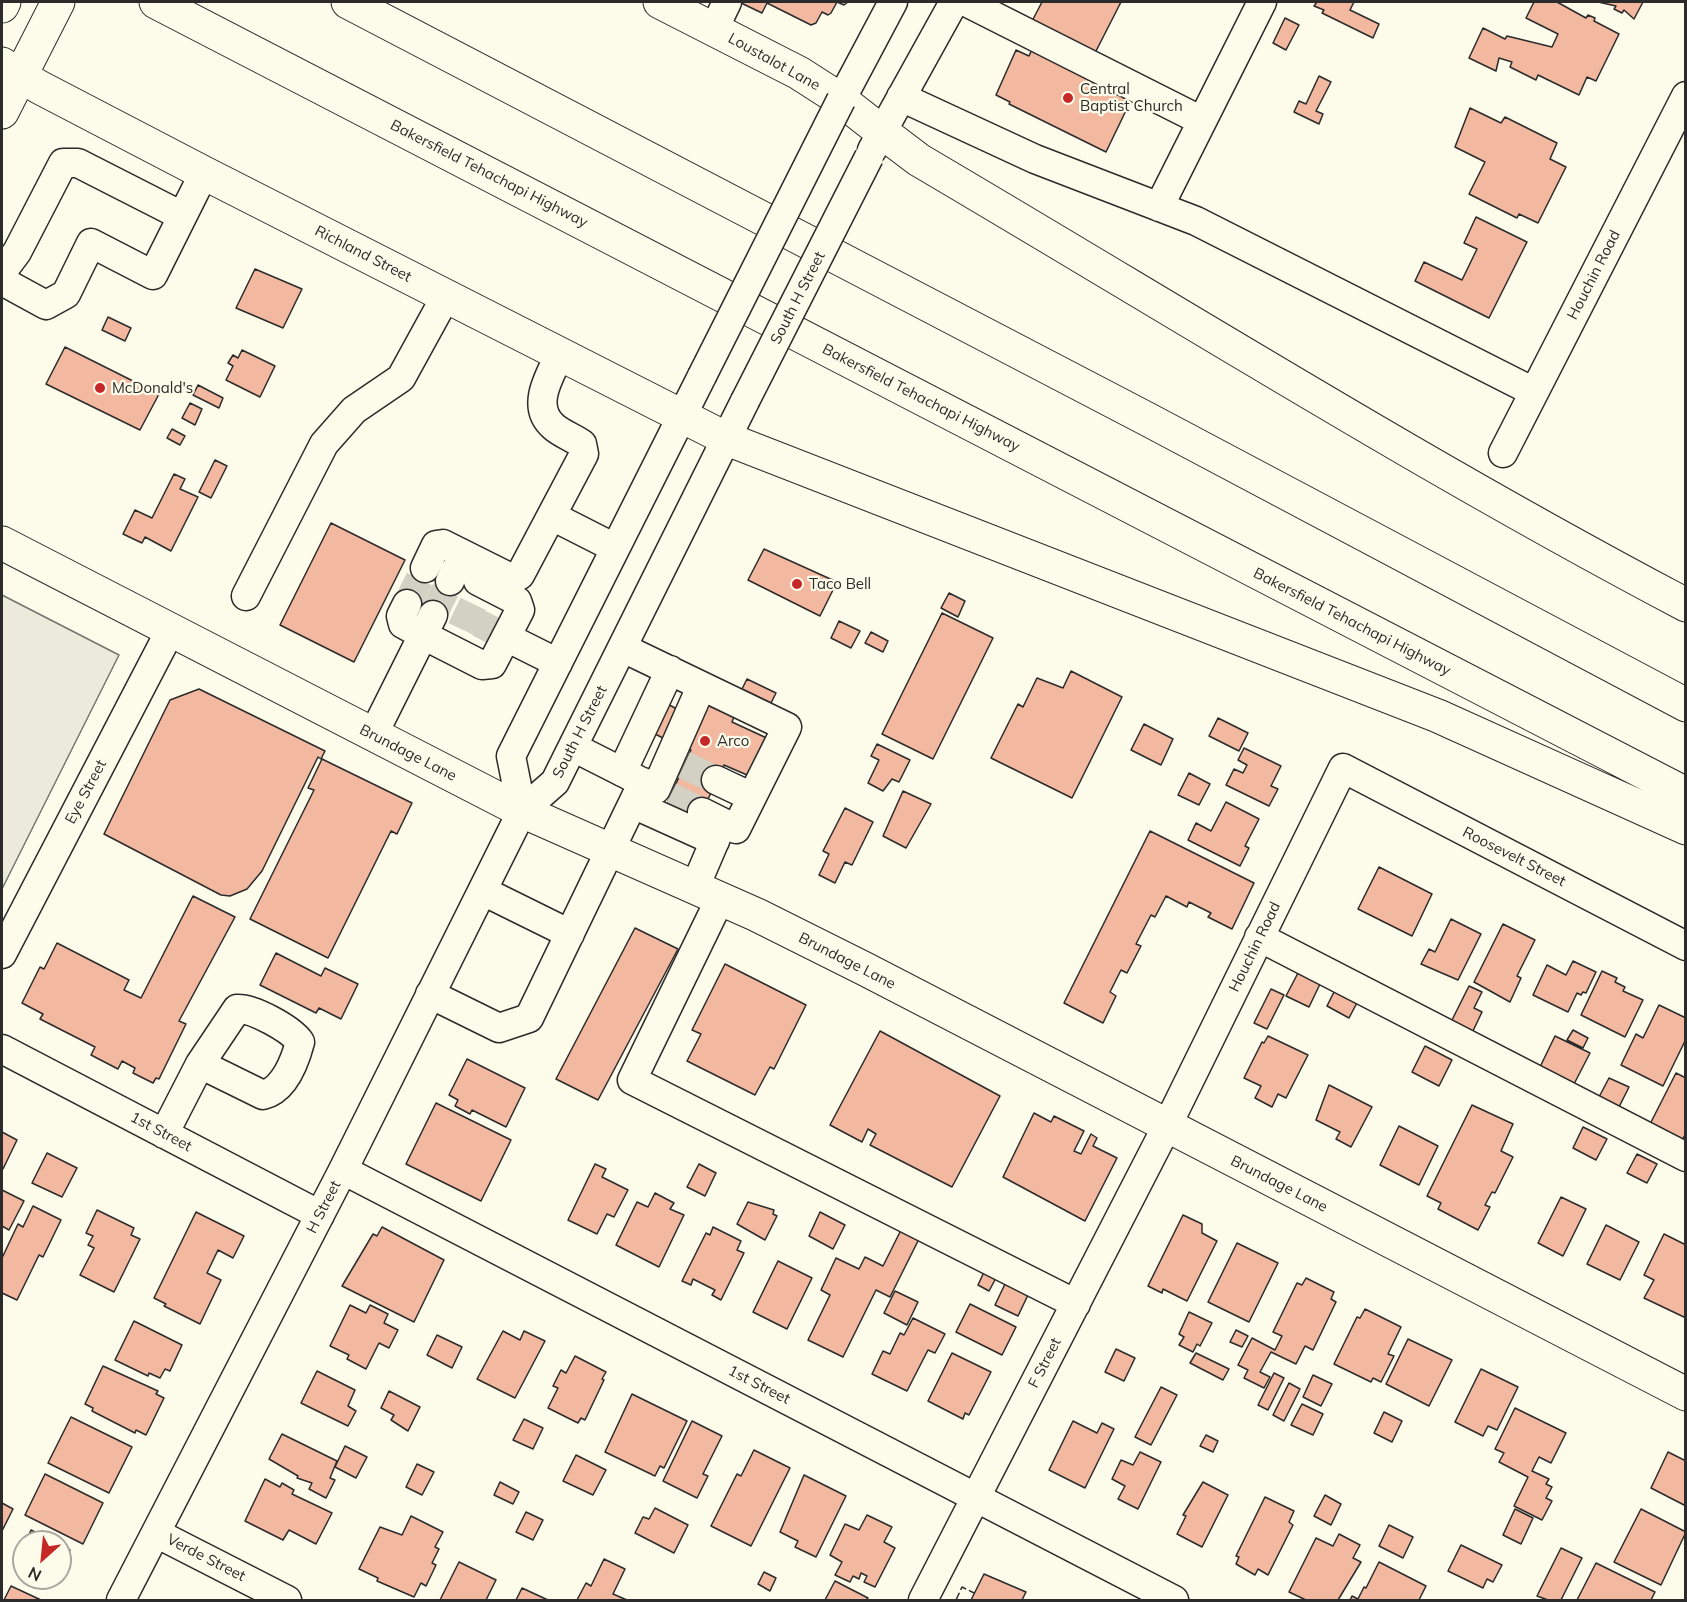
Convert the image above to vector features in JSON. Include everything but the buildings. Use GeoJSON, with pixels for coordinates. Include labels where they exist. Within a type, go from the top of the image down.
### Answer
{"type":"FeatureCollection","features":[{"type":"Feature","properties":{"kind":"main road"},"geometry":{"type":"LineString","coordinates":[[2,6],[4,2]]}},
{"type":"Feature","properties":{"kind":"main road"},"geometry":{"type":"LineString","coordinates":[[2,112],[11,69],[43,32],[58,2]]}},
{"type":"Feature","properties":{"kind":"main road","name":"Bakersfield Tehachapi Highway"},"geometry":{"type":"LineString","coordinates":[[156,2],[1686,794]]}},
{"type":"Feature","properties":{"kind":"main road"},"geometry":{"type":"LineString","coordinates":[[348,2],[1158,425],[1686,705]]}},
{"type":"Feature","properties":{"kind":"main road","name":"Loustalot Lane"},"geometry":{"type":"LineString","coordinates":[[660,2],[721,15],[798,73],[841,100],[875,144],[919,160],[1444,472],[1686,605]]}},
{"type":"Feature","properties":{"kind":"main road","name":"Richland Street"},"geometry":{"type":"LineString","coordinates":[[11,69],[39,87],[204,173],[727,439],[1438,716],[1686,828]]}},
{"type":"Feature","properties":{"kind":"main road","name":"Brundage Lane"},"geometry":{"type":"LineString","coordinates":[[2,543],[522,810],[708,893],[855,964],[1686,1394]]}},
{"type":"Feature","properties":{"kind":"street"},"geometry":{"type":"LineString","coordinates":[[522,810],[511,756],[681,415],[893,2]]}},
{"type":"Feature","properties":{"kind":"street","name":"South H Street"},"geometry":{"type":"LineString","coordinates":[[522,810],[555,782],[875,144],[954,2]]}},
{"type":"Feature","properties":{"kind":"street"},"geometry":{"type":"LineString","coordinates":[[966,2],[1202,121]]}},
{"type":"Feature","properties":{"kind":"street"},"geometry":{"type":"LineString","coordinates":[[1159,207],[1262,2]]}},
{"type":"Feature","properties":{"kind":"street","name":"Houchin Road"},"geometry":{"type":"LineString","coordinates":[[1503,453],[1686,96]]}},
{"type":"Feature","properties":{"kind":"street"},"geometry":{"type":"LineString","coordinates":[[900,97],[1035,159],[1196,221],[1534,392]]}},
{"type":"Feature","properties":{"kind":"street"},"geometry":{"type":"LineString","coordinates":[[2,272],[17,252],[63,163],[78,163],[178,224]]}},
{"type":"Feature","properties":{"kind":"street"},"geometry":{"type":"LineString","coordinates":[[2,281],[46,305],[66,294],[91,243],[153,275],[204,173]]}},
{"type":"Feature","properties":{"kind":"street"},"geometry":{"type":"LineString","coordinates":[[246,596],[324,444],[354,410],[401,378],[446,296]]}},
{"type":"Feature","properties":{"kind":"street"},"geometry":{"type":"LineString","coordinates":[[476,644],[520,610],[517,601],[493,595],[428,562],[436,545],[443,544],[513,579],[520,575],[584,454],[582,444],[555,428],[544,416],[543,391],[560,354]]}},
{"type":"Feature","properties":{"kind":"street"},"geometry":{"type":"LineString","coordinates":[[552,516],[615,548]]}},
{"type":"Feature","properties":{"kind":"street"},"geometry":{"type":"LineString","coordinates":[[407,604],[401,616],[403,624],[428,625],[476,644],[558,663]]}},
{"type":"Feature","properties":{"kind":"street"},"geometry":{"type":"LineString","coordinates":[[373,735],[428,625]]}},
{"type":"Feature","properties":{"kind":"street","name":"Eye Street"},"geometry":{"type":"LineString","coordinates":[[2,954],[170,631]]}},
{"type":"Feature","properties":{"kind":"street"},"geometry":{"type":"LineString","coordinates":[[573,747],[713,825],[736,829],[787,727],[622,648]]}},
{"type":"Feature","properties":{"kind":"street"},"geometry":{"type":"LineString","coordinates":[[430,994],[499,1028],[529,1018],[612,849],[645,788],[670,670]]}},
{"type":"Feature","properties":{"kind":"street"},"geometry":{"type":"LineString","coordinates":[[645,788],[677,761],[700,687]]}},
{"type":"Feature","properties":{"kind":"street","name":"Houchin Road"},"geometry":{"type":"LineString","coordinates":[[1167,1126],[1343,768]]}},
{"type":"Feature","properties":{"kind":"street","name":"Roosevelt Street"},"geometry":{"type":"LineString","coordinates":[[1343,768],[1686,946]]}},
{"type":"Feature","properties":{"kind":"street"},"geometry":{"type":"LineString","coordinates":[[717,780],[752,797]]}},
{"type":"Feature","properties":{"kind":"street","name":"H Street"},"geometry":{"type":"LineString","coordinates":[[121,1600],[343,1170],[522,810]]}},
{"type":"Feature","properties":{"kind":"street"},"geometry":{"type":"LineString","coordinates":[[713,825],[708,893],[632,1080],[1076,1304]]}},
{"type":"Feature","properties":{"kind":"street"},"geometry":{"type":"LineString","coordinates":[[483,891],[570,934]]}},
{"type":"Feature","properties":{"kind":"street"},"geometry":{"type":"LineString","coordinates":[[1260,937],[1686,1157]]}},
{"type":"Feature","properties":{"kind":"street","name":"1st Street"},"geometry":{"type":"LineString","coordinates":[[2,1049],[320,1215]]}},
{"type":"Feature","properties":{"kind":"street"},"geometry":{"type":"LineString","coordinates":[[164,1134],[200,1064]]}},
{"type":"Feature","properties":{"kind":"street","name":"F Street"},"geometry":{"type":"LineString","coordinates":[[923,1600],[1167,1126]]}},
{"type":"Feature","properties":{"kind":"street","name":"1st Street"},"geometry":{"type":"LineString","coordinates":[[343,1170],[1174,1600]]}},
{"type":"Feature","properties":{"kind":"street","name":"Verde Street"},"geometry":{"type":"LineString","coordinates":[[156,1533],[287,1600]]}},
{"type":"Feature","properties":{"kind":"shaded area"},"geometry":{"type":"Polygon","coordinates":[[[2,595],[119,655],[2,889],[2,595]]]}},
{"type":"Feature","properties":{"kind":"tunnel"},"geometry":{"type":"LineString","coordinates":[[407,604],[425,568]]}},
{"type":"Feature","properties":{"kind":"tunnel"},"geometry":{"type":"LineString","coordinates":[[433,615],[450,581]]}},
{"type":"Feature","properties":{"kind":"tunnel"},"geometry":{"type":"LineString","coordinates":[[461,629],[478,594]]}},
{"type":"Feature","properties":{"kind":"tunnel"},"geometry":{"type":"LineString","coordinates":[[485,642],[503,607]]}},
{"type":"Feature","properties":{"kind":"tunnel"},"geometry":{"type":"LineString","coordinates":[[684,765],[716,780]]}},
{"type":"Feature","properties":{"kind":"tunnel"},"geometry":{"type":"LineString","coordinates":[[670,796],[702,812]]}},
{"type":"Feature","properties":{"kind":"fence"},"geometry":{"type":"LineString","coordinates":[[956,1600],[962,1587],[974,1593]]}},
{"type":"Feature","properties":{"kind":"place","name":"Central Baptist Church"},"geometry":{"type":"Point","coordinates":[1068,98]}},
{"type":"Feature","properties":{"kind":"place","name":"McDonald's"},"geometry":{"type":"Point","coordinates":[100,388]}},
{"type":"Feature","properties":{"kind":"place","name":"Taco Bell"},"geometry":{"type":"Point","coordinates":[797,584]}},
{"type":"Feature","properties":{"kind":"place","name":"Arco"},"geometry":{"type":"Point","coordinates":[705,741]}}]}
